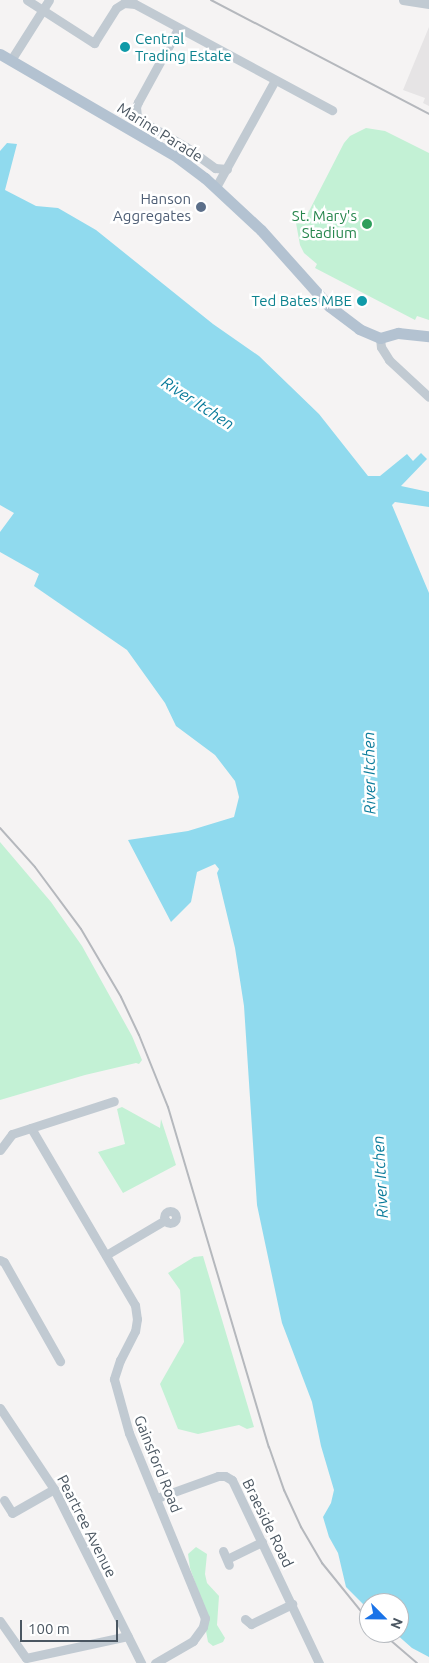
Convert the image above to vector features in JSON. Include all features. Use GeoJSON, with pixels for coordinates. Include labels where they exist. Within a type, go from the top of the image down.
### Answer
{"type":"FeatureCollection","features":[{"type":"Feature","properties":{"kind":"main road","name":"Marine Parade"},"geometry":{"type":"LineString","coordinates":[[0,54],[177,157],[216,187],[279,249],[329,306],[359,329],[380,338]]}},
{"type":"Feature","properties":{"kind":"main road"},"geometry":{"type":"LineString","coordinates":[[380,338],[398,332],[429,336]]}},
{"type":"Feature","properties":{"kind":"street"},"geometry":{"type":"LineString","coordinates":[[27,0],[94,43],[110,16],[124,3],[135,4],[178,29],[332,110]]}},
{"type":"Feature","properties":{"kind":"street"},"geometry":{"type":"LineString","coordinates":[[10,60],[49,0]]}},
{"type":"Feature","properties":{"kind":"street"},"geometry":{"type":"LineString","coordinates":[[403,0],[429,4]]}},
{"type":"Feature","properties":{"kind":"street"},"geometry":{"type":"LineString","coordinates":[[178,29],[138,102],[136,107],[137,116],[143,122],[186,147],[215,168],[227,168]]}},
{"type":"Feature","properties":{"kind":"street"},"geometry":{"type":"LineString","coordinates":[[216,187],[275,80]]}},
{"type":"Feature","properties":{"kind":"street"},"geometry":{"type":"LineString","coordinates":[[380,338],[381,347],[389,360],[429,397]]}},
{"type":"Feature","properties":{"kind":"street"},"geometry":{"type":"LineString","coordinates":[[0,1150],[8,1137],[114,1101]]}},
{"type":"Feature","properties":{"kind":"street","name":"Gainsford Road"},"geometry":{"type":"LineString","coordinates":[[31,1128],[135,1305],[137,1319],[135,1332],[120,1360],[114,1379],[129,1433],[205,1618],[203,1627],[193,1641],[155,1663]]}},
{"type":"Feature","properties":{"kind":"street"},"geometry":{"type":"LineString","coordinates":[[106,1255],[165,1220]]}},
{"type":"Feature","properties":{"kind":"street"},"geometry":{"type":"LineString","coordinates":[[0,1260],[4,1262],[60,1361]]}},
{"type":"Feature","properties":{"kind":"street","name":"Peartree Avenue"},"geometry":{"type":"LineString","coordinates":[[0,1408],[54,1490],[141,1663]]}},
{"type":"Feature","properties":{"kind":"street","name":"Braeside Road"},"geometry":{"type":"LineString","coordinates":[[157,1498],[218,1476],[225,1476],[236,1486],[319,1663]]}},
{"type":"Feature","properties":{"kind":"street"},"geometry":{"type":"LineString","coordinates":[[4,1500],[13,1516],[54,1490]]}},
{"type":"Feature","properties":{"kind":"street"},"geometry":{"type":"LineString","coordinates":[[226,1558],[262,1542]]}},
{"type":"Feature","properties":{"kind":"street"},"geometry":{"type":"LineString","coordinates":[[249,1625],[292,1604]]}},
{"type":"Feature","properties":{"kind":"street"},"geometry":{"type":"LineString","coordinates":[[0,1621],[24,1660],[128,1636]]}},
{"type":"Feature","properties":{"kind":"shaded area"},"geometry":{"type":"Polygon","coordinates":[[[429,27],[429,106],[423,103],[425,98],[403,90],[429,27]]]}},
{"type":"Feature","properties":{"kind":"green space","name":"St. Mary's Stadium"},"geometry":{"type":"Polygon","coordinates":[[[366,128],[385,131],[429,153],[429,320],[417,316],[415,320],[315,268],[317,264],[304,253],[300,245],[296,223],[305,224],[306,217],[344,143],[350,136],[366,128]]]}},
{"type":"Feature","properties":{"kind":"green space"},"geometry":{"type":"Polygon","coordinates":[[[0,842],[51,902],[82,946],[132,1036],[142,1060],[139,1064],[136,1063],[85,1075],[0,1100],[0,842]]]}},
{"type":"Feature","properties":{"kind":"green space"},"geometry":{"type":"Polygon","coordinates":[[[122,1107],[160,1128],[161,1119],[176,1165],[123,1193],[98,1152],[125,1144],[117,1109],[122,1107]]]}},
{"type":"Feature","properties":{"kind":"green space"},"geometry":{"type":"Polygon","coordinates":[[[203,1256],[254,1427],[247,1429],[239,1425],[198,1434],[178,1429],[160,1384],[184,1342],[180,1290],[168,1273],[194,1257],[203,1256]]]}},
{"type":"Feature","properties":{"kind":"green space"},"geometry":{"type":"Polygon","coordinates":[[[196,1547],[207,1554],[205,1574],[207,1583],[219,1596],[217,1625],[225,1638],[223,1642],[213,1646],[208,1642],[206,1631],[207,1616],[190,1568],[188,1554],[196,1547]]]}},
{"type":"Feature","properties":{"kind":"water","name":"River Itchen"},"geometry":{"type":"Polygon","coordinates":[[[7,143],[17,144],[5,190],[36,206],[58,208],[96,230],[213,324],[259,356],[319,414],[368,476],[380,476],[407,454],[413,461],[421,453],[427,459],[401,486],[429,492],[429,507],[395,502],[392,505],[429,593],[429,1657],[406,1643],[409,1643],[409,1593],[359,1593],[359,1600],[346,1587],[338,1553],[329,1537],[323,1517],[331,1503],[334,1490],[321,1446],[312,1402],[282,1323],[257,1205],[244,1006],[235,948],[217,873],[219,869],[215,864],[197,872],[191,902],[171,922],[128,840],[188,831],[234,817],[239,797],[235,781],[215,755],[176,726],[165,703],[127,650],[34,586],[39,574],[0,552],[0,532],[14,513],[0,505],[0,151],[7,143]]]}},
{"type":"Feature","properties":{"kind":"railway"},"geometry":{"type":"LineString","coordinates":[[211,0],[429,114]]}},
{"type":"Feature","properties":{"kind":"railway"},"geometry":{"type":"LineString","coordinates":[[0,828],[35,867],[81,929],[121,997],[139,1035],[168,1107],[269,1447],[284,1490],[301,1527],[322,1563],[359,1609]]}},
{"type":"Feature","properties":{"kind":"railway"},"geometry":{"type":"LineString","coordinates":[[394,1643],[417,1663]]}},
{"type":"Feature","properties":{"kind":"place","name":"Central Trading Estate"},"geometry":{"type":"Point","coordinates":[125,47]}},
{"type":"Feature","properties":{"kind":"place","name":"Hanson Aggregates"},"geometry":{"type":"Point","coordinates":[201,207]}},
{"type":"Feature","properties":{"kind":"place","name":"St. Mary's Stadium"},"geometry":{"type":"Point","coordinates":[367,224]}},
{"type":"Feature","properties":{"kind":"place","name":"Ted Bates MBE"},"geometry":{"type":"Point","coordinates":[362,301]}}]}
